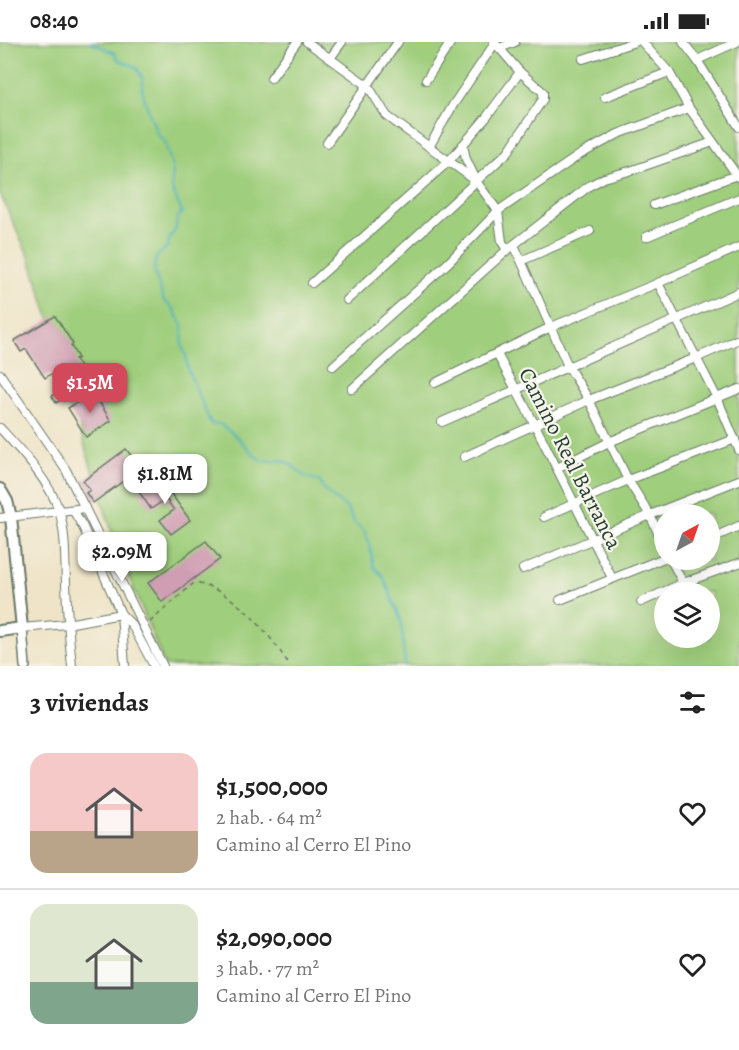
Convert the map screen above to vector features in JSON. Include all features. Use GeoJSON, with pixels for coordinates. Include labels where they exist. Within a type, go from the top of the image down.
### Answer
{"type":"FeatureCollection","features":[{"type":"Feature","properties":{"kind":"main road"},"geometry":{"type":"LineString","coordinates":[[0,489],[7,501],[5,518],[22,628],[0,631]]}},
{"type":"Feature","properties":{"kind":"street"},"geometry":{"type":"LineString","coordinates":[[271,78],[297,42]]}},
{"type":"Feature","properties":{"kind":"street"},"geometry":{"type":"LineString","coordinates":[[307,42],[331,57],[368,86],[387,116],[476,181]]}},
{"type":"Feature","properties":{"kind":"street"},"geometry":{"type":"LineString","coordinates":[[331,57],[342,42]]}},
{"type":"Feature","properties":{"kind":"street"},"geometry":{"type":"LineString","coordinates":[[327,143],[398,42]]}},
{"type":"Feature","properties":{"kind":"street"},"geometry":{"type":"LineString","coordinates":[[426,80],[451,42]]}},
{"type":"Feature","properties":{"kind":"street"},"geometry":{"type":"LineString","coordinates":[[429,147],[453,105],[496,44],[515,42]]}},
{"type":"Feature","properties":{"kind":"street"},"geometry":{"type":"LineString","coordinates":[[583,59],[634,42]]}},
{"type":"Feature","properties":{"kind":"street"},"geometry":{"type":"LineString","coordinates":[[642,42],[669,72],[689,108],[738,177],[654,205]]}},
{"type":"Feature","properties":{"kind":"street"},"geometry":{"type":"LineString","coordinates":[[683,42],[739,127]]}},
{"type":"Feature","properties":{"kind":"street"},"geometry":{"type":"LineString","coordinates":[[697,60],[737,42]]}},
{"type":"Feature","properties":{"kind":"street"},"geometry":{"type":"LineString","coordinates":[[347,300],[508,152],[543,99],[543,92],[520,72],[496,44]]}},
{"type":"Feature","properties":{"kind":"street"},"geometry":{"type":"LineString","coordinates":[[312,283],[449,161],[486,118],[520,72]]}},
{"type":"Feature","properties":{"kind":"street"},"geometry":{"type":"LineString","coordinates":[[605,97],[669,72]]}},
{"type":"Feature","properties":{"kind":"street"},"geometry":{"type":"LineString","coordinates":[[333,366],[448,263],[498,211],[581,154],[618,134],[689,108]]}},
{"type":"Feature","properties":{"kind":"street"},"geometry":{"type":"LineString","coordinates":[[352,389],[507,250],[574,196],[596,182],[713,142]]}},
{"type":"Feature","properties":{"kind":"street"},"geometry":{"type":"LineString","coordinates":[[463,145],[466,159],[476,181],[498,211],[502,242],[507,250]]}},
{"type":"Feature","properties":{"kind":"street"},"geometry":{"type":"LineString","coordinates":[[646,237],[739,198]]}},
{"type":"Feature","properties":{"kind":"street"},"geometry":{"type":"LineString","coordinates":[[523,260],[590,231]]}},
{"type":"Feature","properties":{"kind":"street"},"geometry":{"type":"LineString","coordinates":[[514,244],[568,366],[589,400],[628,480],[654,524]]}},
{"type":"Feature","properties":{"kind":"street"},"geometry":{"type":"LineString","coordinates":[[435,383],[550,327],[658,284],[739,247]]}},
{"type":"Feature","properties":{"kind":"street"},"geometry":{"type":"LineString","coordinates":[[658,284],[718,399],[739,450]]}},
{"type":"Feature","properties":{"kind":"street"},"geometry":{"type":"LineString","coordinates":[[442,422],[739,292]]}},
{"type":"Feature","properties":{"kind":"street"},"geometry":{"type":"LineString","coordinates":[[464,457],[589,400],[739,339]]}},
{"type":"Feature","properties":{"kind":"street","name":"Camino Real Barranca"},"geometry":{"type":"LineString","coordinates":[[497,354],[612,578]]}},
{"type":"Feature","properties":{"kind":"street"},"geometry":{"type":"LineString","coordinates":[[0,374],[66,470],[163,666]]}},
{"type":"Feature","properties":{"kind":"street"},"geometry":{"type":"LineString","coordinates":[[557,468],[609,442],[739,389]]}},
{"type":"Feature","properties":{"kind":"street"},"geometry":{"type":"LineString","coordinates":[[0,428],[31,463],[59,511],[64,549],[67,624],[72,666]]}},
{"type":"Feature","properties":{"kind":"street"},"geometry":{"type":"LineString","coordinates":[[544,517],[628,480],[735,440]]}},
{"type":"Feature","properties":{"kind":"street"},"geometry":{"type":"LineString","coordinates":[[523,569],[739,480]]}},
{"type":"Feature","properties":{"kind":"street"},"geometry":{"type":"LineString","coordinates":[[5,518],[85,508]]}},
{"type":"Feature","properties":{"kind":"street"},"geometry":{"type":"LineString","coordinates":[[73,510],[83,527],[121,614],[125,666]]}},
{"type":"Feature","properties":{"kind":"street"},"geometry":{"type":"LineString","coordinates":[[720,534],[739,526]]}},
{"type":"Feature","properties":{"kind":"street"},"geometry":{"type":"LineString","coordinates":[[560,600],[654,562]]}},
{"type":"Feature","properties":{"kind":"street"},"geometry":{"type":"LineString","coordinates":[[676,570],[683,582],[739,563]]}},
{"type":"Feature","properties":{"kind":"street"},"geometry":{"type":"LineString","coordinates":[[641,603],[654,596]]}},
{"type":"Feature","properties":{"kind":"street"},"geometry":{"type":"LineString","coordinates":[[25,666],[22,628],[67,624],[121,614]]}},
{"type":"Feature","properties":{"kind":"street"},"geometry":{"type":"LineString","coordinates":[[121,614],[132,625],[154,666]]}},
{"type":"Feature","properties":{"kind":"path"},"geometry":{"type":"LineString","coordinates":[[145,627],[194,583],[204,584],[227,594],[251,617],[290,666]]}},
{"type":"Feature","properties":{"kind":"green space"},"geometry":{"type":"Polygon","coordinates":[[[0,42],[739,42],[739,666],[165,666],[116,545],[85,447],[59,348],[30,259],[0,194],[0,42]]]}},
{"type":"Feature","properties":{"kind":"building"},"geometry":{"type":"Polygon","coordinates":[[[55,316],[73,344],[71,346],[78,358],[75,359],[85,376],[92,371],[96,378],[56,403],[52,396],[68,386],[57,370],[45,378],[26,349],[21,352],[14,341],[55,316]]]}},
{"type":"Feature","properties":{"kind":"building"},"geometry":{"type":"Polygon","coordinates":[[[93,392],[111,421],[86,437],[68,408],[93,392]]]}},
{"type":"Feature","properties":{"kind":"building"},"geometry":{"type":"Polygon","coordinates":[[[126,449],[141,468],[93,503],[86,493],[90,490],[83,481],[126,449]]]}},
{"type":"Feature","properties":{"kind":"building"},"geometry":{"type":"Polygon","coordinates":[[[159,477],[190,520],[171,534],[160,520],[174,510],[166,499],[151,509],[139,492],[159,477]]]}},
{"type":"Feature","properties":{"kind":"building"},"geometry":{"type":"Polygon","coordinates":[[[206,541],[220,559],[162,602],[148,583],[206,541]]]}},
{"type":"Feature","properties":{"kind":"waterway"},"geometry":{"type":"LineString","coordinates":[[90,42],[115,53],[117,59],[136,67],[143,79],[142,89],[145,101],[157,133],[165,142],[173,171],[171,187],[182,212],[177,219],[175,231],[170,237],[168,246],[156,258],[154,270],[164,301],[172,307],[183,327],[182,346],[188,370],[211,424],[220,424],[263,461],[282,460],[306,477],[319,481],[327,493],[347,508],[354,522],[364,531],[369,542],[374,567],[383,576],[401,620],[405,666]]}}]}
